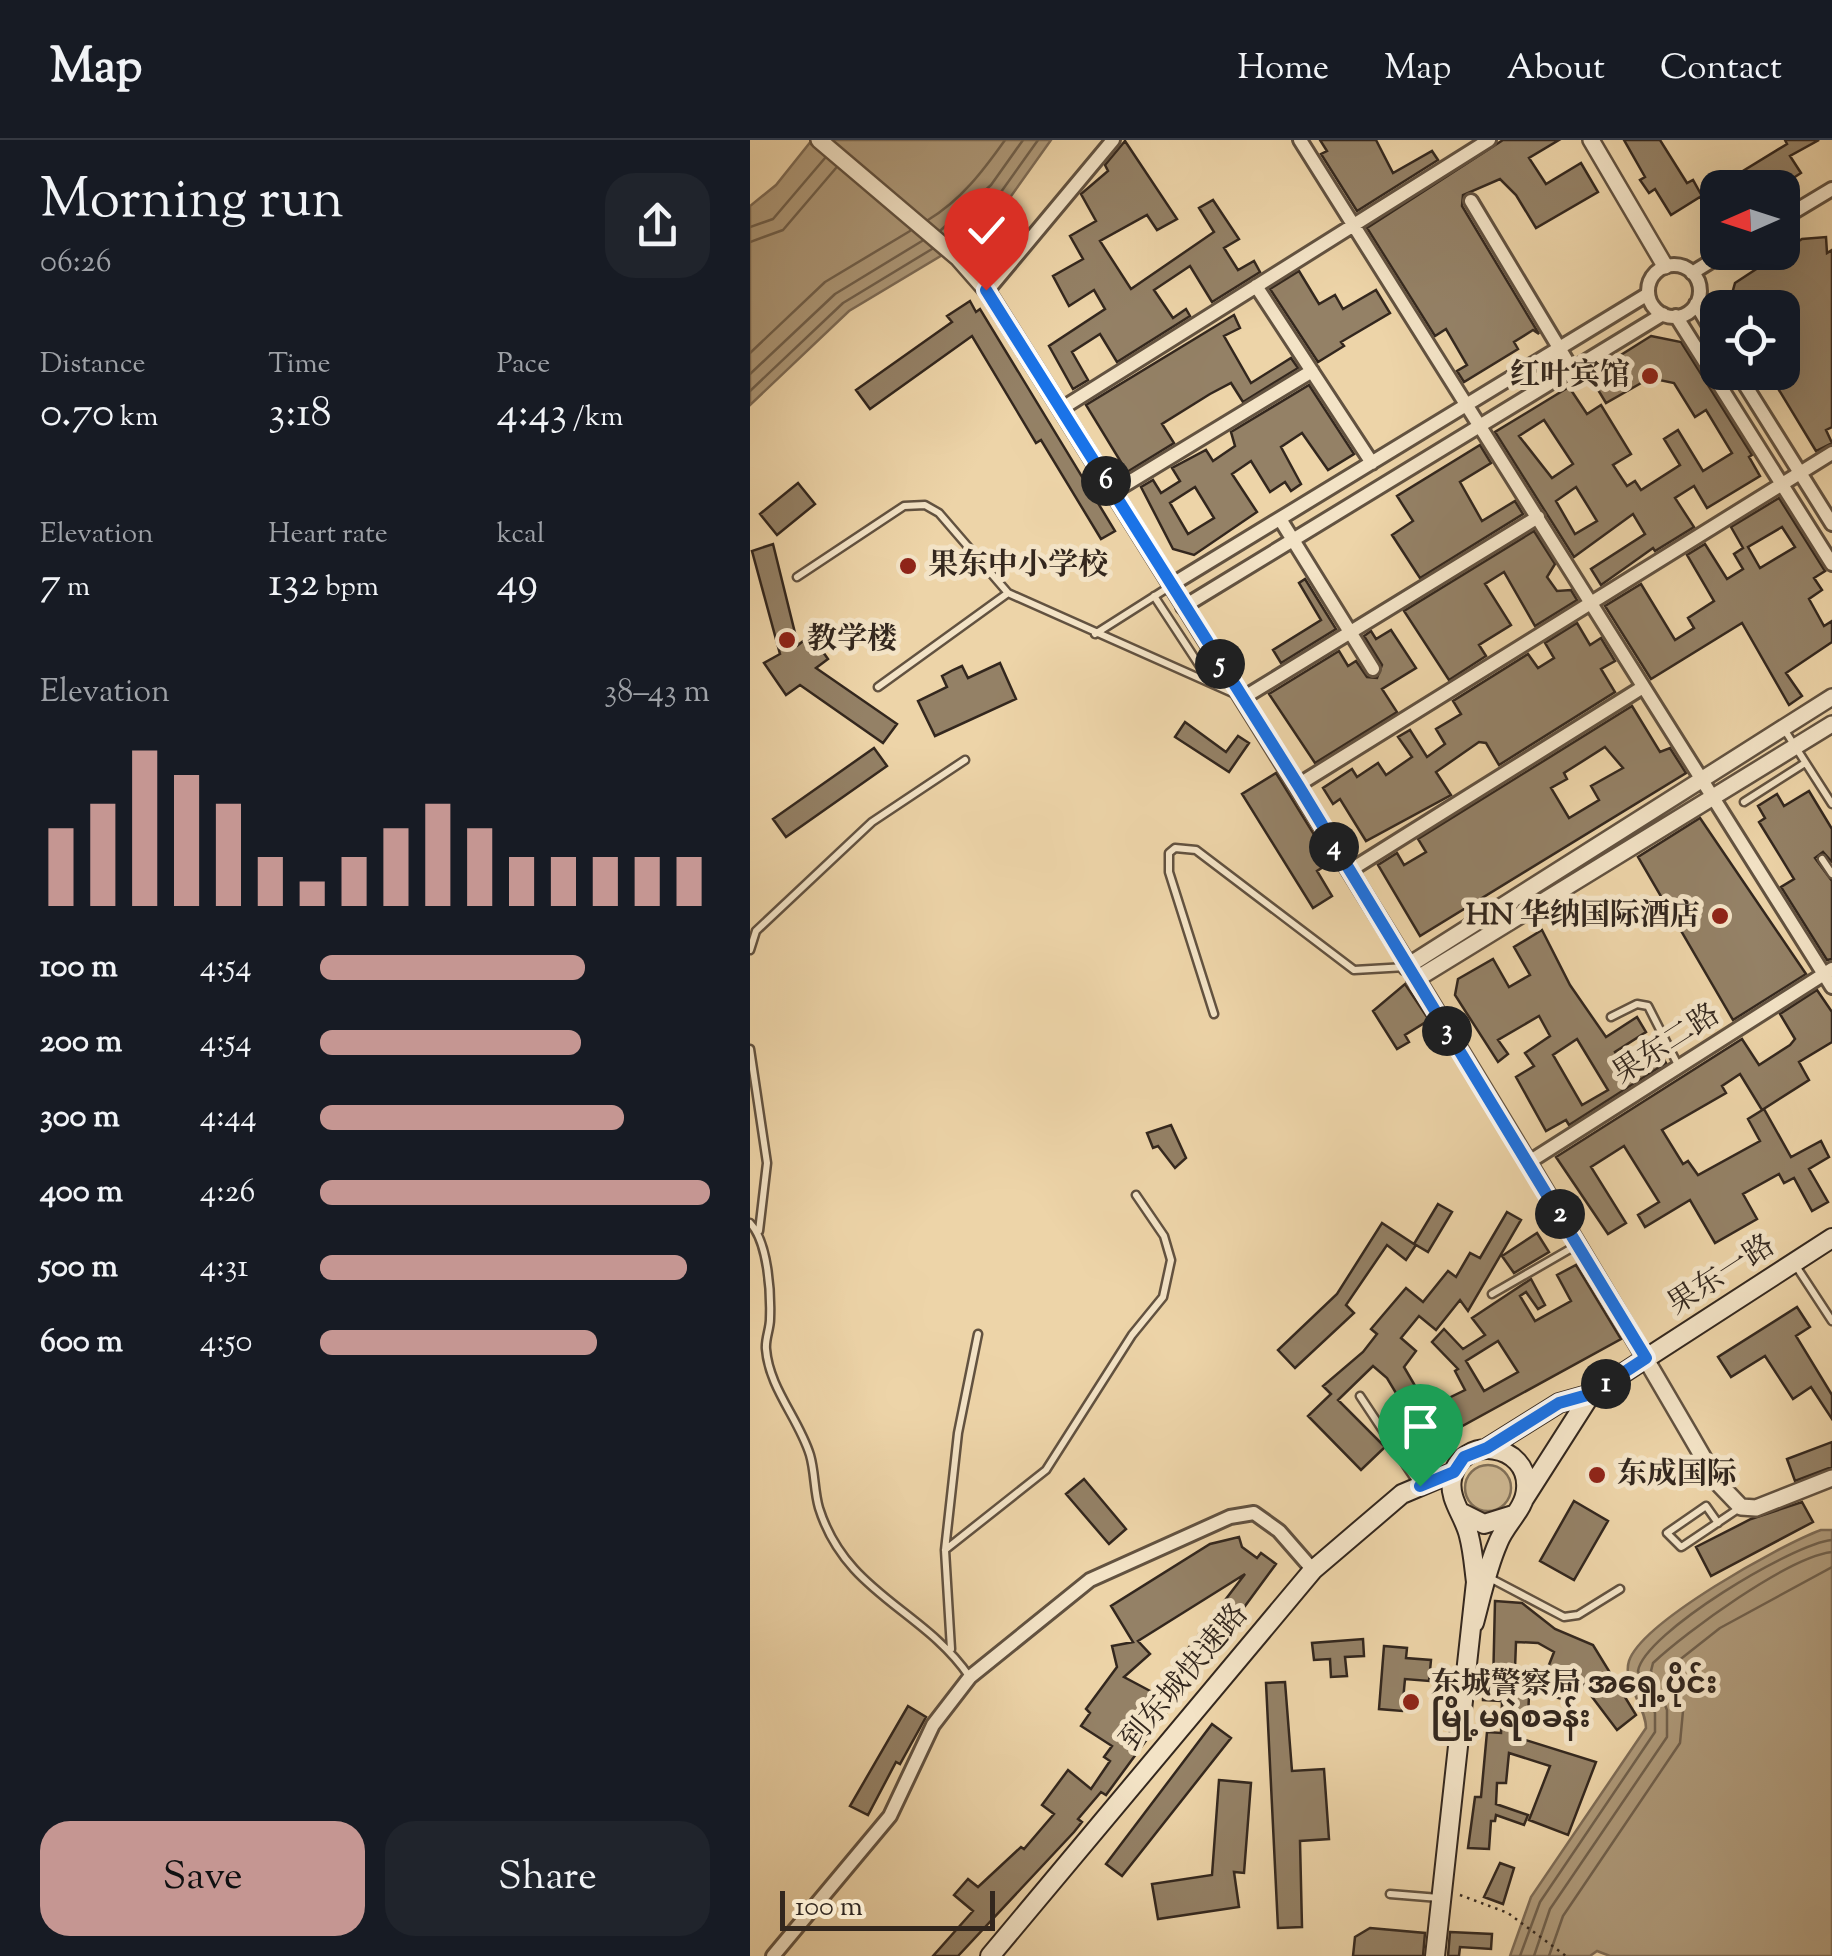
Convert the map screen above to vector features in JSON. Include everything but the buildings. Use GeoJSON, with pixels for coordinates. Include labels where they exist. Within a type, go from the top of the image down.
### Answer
{"type":"FeatureCollection","features":[{"type":"Feature","properties":{"kind":"main road","name":"果东一路"},"geometry":{"type":"LineString","coordinates":[[1591,1394],[1832,1238]]}},
{"type":"Feature","properties":{"kind":"main road"},"geometry":{"type":"LineString","coordinates":[[1435,1956],[1476,1582],[1462,1513],[1451,1490],[1454,1472],[1464,1457],[1487,1448],[1559,1403],[1591,1394]]}},
{"type":"Feature","properties":{"kind":"main road"},"geometry":{"type":"LineString","coordinates":[[1474,1624],[1498,1542],[1591,1394]]}},
{"type":"Feature","properties":{"kind":"main road"},"geometry":{"type":"LineString","coordinates":[[1462,1513],[1484,1524],[1519,1507],[1527,1486],[1519,1463],[1510,1454],[1487,1448]]}},
{"type":"Feature","properties":{"kind":"main road","name":"到东城快速路"},"geometry":{"type":"LineString","coordinates":[[990,1956],[1313,1570],[1402,1494],[1454,1472]]}},
{"type":"Feature","properties":{"kind":"street"},"geometry":{"type":"LineString","coordinates":[[819,140],[958,258],[986,290],[1298,785],[1529,1162],[1718,1483],[1741,1508],[1756,1508],[1832,1478]]}},
{"type":"Feature","properties":{"kind":"street"},"geometry":{"type":"LineString","coordinates":[[986,290],[1113,140]]}},
{"type":"Feature","properties":{"kind":"street"},"geometry":{"type":"LineString","coordinates":[[1300,140],[1701,780],[1828,972],[1832,987]]}},
{"type":"Feature","properties":{"kind":"street"},"geometry":{"type":"LineString","coordinates":[[1061,409],[1490,140]]}},
{"type":"Feature","properties":{"kind":"street"},"geometry":{"type":"LineString","coordinates":[[1591,140],[1665,266]]}},
{"type":"Feature","properties":{"kind":"street"},"geometry":{"type":"LineString","coordinates":[[1800,208],[1832,189]]}},
{"type":"Feature","properties":{"kind":"street"},"geometry":{"type":"LineString","coordinates":[[1471,201],[1573,371]]}},
{"type":"Feature","properties":{"kind":"street"},"geometry":{"type":"LineString","coordinates":[[1171,585],[1648,294],[1654,274],[1665,266],[1680,266],[1692,273],[1699,288],[1696,304],[1700,311]]}},
{"type":"Feature","properties":{"kind":"street"},"geometry":{"type":"LineString","coordinates":[[1692,273],[1700,268]]}},
{"type":"Feature","properties":{"kind":"street"},"geometry":{"type":"LineString","coordinates":[[1256,286],[1372,463]]}},
{"type":"Feature","properties":{"kind":"street"},"geometry":{"type":"LineString","coordinates":[[1648,294],[1670,315],[1782,484],[1827,544],[1832,564]]}},
{"type":"Feature","properties":{"kind":"street"},"geometry":{"type":"LineString","coordinates":[[1183,607],[1573,371],[1696,304]]}},
{"type":"Feature","properties":{"kind":"street"},"geometry":{"type":"LineString","coordinates":[[1112,492],[1312,372]]}},
{"type":"Feature","properties":{"kind":"street"},"geometry":{"type":"LineString","coordinates":[[1748,390],[1832,524]]}},
{"type":"Feature","properties":{"kind":"street"},"geometry":{"type":"LineString","coordinates":[[1298,785],[1832,452]]}},
{"type":"Feature","properties":{"kind":"street"},"geometry":{"type":"LineString","coordinates":[[1388,453],[1400,476]]}},
{"type":"Feature","properties":{"kind":"street"},"geometry":{"type":"LineString","coordinates":[[1243,698],[1538,518]]}},
{"type":"Feature","properties":{"kind":"street"},"geometry":{"type":"LineString","coordinates":[[1280,519],[1373,668]]}},
{"type":"Feature","properties":{"kind":"street"},"geometry":{"type":"LineString","coordinates":[[1349,871],[1643,687]]}},
{"type":"Feature","properties":{"kind":"street"},"geometry":{"type":"LineString","coordinates":[[1411,974],[1832,697]]}},
{"type":"Feature","properties":{"kind":"street"},"geometry":{"type":"LineString","coordinates":[[1411,974],[1714,798],[1832,724]]}},
{"type":"Feature","properties":{"kind":"street","name":"果东二路"},"geometry":{"type":"LineString","coordinates":[[1529,1162],[1828,972]]}},
{"type":"Feature","properties":{"kind":"street"},"geometry":{"type":"LineString","coordinates":[[773,1956],[890,1816],[933,1725],[970,1678],[1090,1580],[1230,1516],[1254,1513],[1279,1530],[1313,1570]]}},
{"type":"Feature","properties":{"kind":"lane"},"geometry":{"type":"LineString","coordinates":[[798,577],[904,506],[925,505],[939,513],[1008,593],[1243,698]]}},
{"type":"Feature","properties":{"kind":"lane"},"geometry":{"type":"LineString","coordinates":[[1094,634],[1171,585]]}},
{"type":"Feature","properties":{"kind":"lane"},"geometry":{"type":"LineString","coordinates":[[878,687],[1008,593]]}},
{"type":"Feature","properties":{"kind":"lane"},"geometry":{"type":"LineString","coordinates":[[1154,596],[1212,684]]}},
{"type":"Feature","properties":{"kind":"lane"},"geometry":{"type":"LineString","coordinates":[[1784,728],[1831,801]]}},
{"type":"Feature","properties":{"kind":"lane"},"geometry":{"type":"LineString","coordinates":[[750,950],[756,932],[872,822],[965,760]]}},
{"type":"Feature","properties":{"kind":"lane"},"geometry":{"type":"LineString","coordinates":[[1744,802],[1805,763]]}},
{"type":"Feature","properties":{"kind":"lane"},"geometry":{"type":"LineString","coordinates":[[1214,1014],[1170,872],[1169,853],[1174,848],[1196,850],[1354,970],[1411,974]]}},
{"type":"Feature","properties":{"kind":"lane"},"geometry":{"type":"LineString","coordinates":[[1822,859],[1832,874]]}},
{"type":"Feature","properties":{"kind":"lane"},"geometry":{"type":"LineString","coordinates":[[1611,1016],[1637,1004],[1648,1006],[1679,1066]]}},
{"type":"Feature","properties":{"kind":"lane"},"geometry":{"type":"LineString","coordinates":[[750,1049],[767,1162],[759,1233],[770,1318],[766,1349],[777,1387],[810,1454],[819,1507],[860,1580],[951,1650],[970,1678]]}},
{"type":"Feature","properties":{"kind":"lane"},"geometry":{"type":"LineString","coordinates":[[945,1550],[1046,1470],[1132,1335],[1163,1297],[1170,1260],[1164,1236],[1136,1194]]}},
{"type":"Feature","properties":{"kind":"lane"},"geometry":{"type":"LineString","coordinates":[[750,1224],[759,1233]]}},
{"type":"Feature","properties":{"kind":"lane"},"geometry":{"type":"LineString","coordinates":[[1492,1294],[1578,1244]]}},
{"type":"Feature","properties":{"kind":"lane"},"geometry":{"type":"LineString","coordinates":[[1794,1262],[1832,1321]]}},
{"type":"Feature","properties":{"kind":"lane"},"geometry":{"type":"LineString","coordinates":[[951,1650],[945,1550],[958,1433],[978,1334]]}},
{"type":"Feature","properties":{"kind":"lane"},"geometry":{"type":"LineString","coordinates":[[1360,1396],[1420,1486]]}},
{"type":"Feature","properties":{"kind":"lane"},"geometry":{"type":"LineString","coordinates":[[1718,1522],[1706,1506],[1699,1507],[1667,1534],[1680,1547],[1741,1508]]}},
{"type":"Feature","properties":{"kind":"lane"},"geometry":{"type":"LineString","coordinates":[[1487,1577],[1564,1617],[1578,1615],[1620,1589]]}},
{"type":"Feature","properties":{"kind":"lane"},"geometry":{"type":"LineString","coordinates":[[1390,1894],[1442,1894]]}},
{"type":"Feature","properties":{"kind":"path"},"geometry":{"type":"LineString","coordinates":[[1442,1894],[1508,1913],[1566,1956]]}},
{"type":"Feature","properties":{"kind":"shaded area"},"geometry":{"type":"Polygon","coordinates":[[[1488,1465],[1504,1472],[1511,1488],[1504,1504],[1488,1511],[1472,1504],[1465,1488],[1472,1472],[1488,1465]]]}},
{"type":"Feature","properties":{"kind":"water"},"geometry":{"type":"Polygon","coordinates":[[[812,140],[1051,140],[1009,199],[969,239],[849,311],[750,405],[750,206],[776,185],[812,140]]]}},
{"type":"Feature","properties":{"kind":"water"},"geometry":{"type":"Polygon","coordinates":[[[1821,1530],[1832,1530],[1832,1956],[1610,1956],[1597,1951],[1590,1956],[1510,1956],[1531,1897],[1646,1728],[1628,1669],[1639,1645],[1714,1586],[1821,1530]]]}},
{"type":"Feature","properties":{"kind":"place","name":"红叶宾馆"},"geometry":{"type":"Point","coordinates":[1650,376]}},
{"type":"Feature","properties":{"kind":"place","name":"果东中小学校"},"geometry":{"type":"Point","coordinates":[908,566]}},
{"type":"Feature","properties":{"kind":"place","name":"教学楼"},"geometry":{"type":"Point","coordinates":[787,640]}},
{"type":"Feature","properties":{"kind":"place","name":"HN 华纳国际酒店"},"geometry":{"type":"Point","coordinates":[1720,916]}},
{"type":"Feature","properties":{"kind":"place","name":"东成国际"},"geometry":{"type":"Point","coordinates":[1597,1475]}},
{"type":"Feature","properties":{"kind":"place","name":"东城警察局 အရှေ့ပိုင်း မြို့မရဲစခန်း"},"geometry":{"type":"Point","coordinates":[1411,1702]}},
{"type":"Feature","properties":{"kind":"route"},"geometry":{"type":"LineString","coordinates":[[986,290],[1298,785],[1646,1358],[1591,1394],[1559,1403],[1487,1448],[1474,1451],[1464,1457],[1454,1472],[1420,1486]]}}]}
